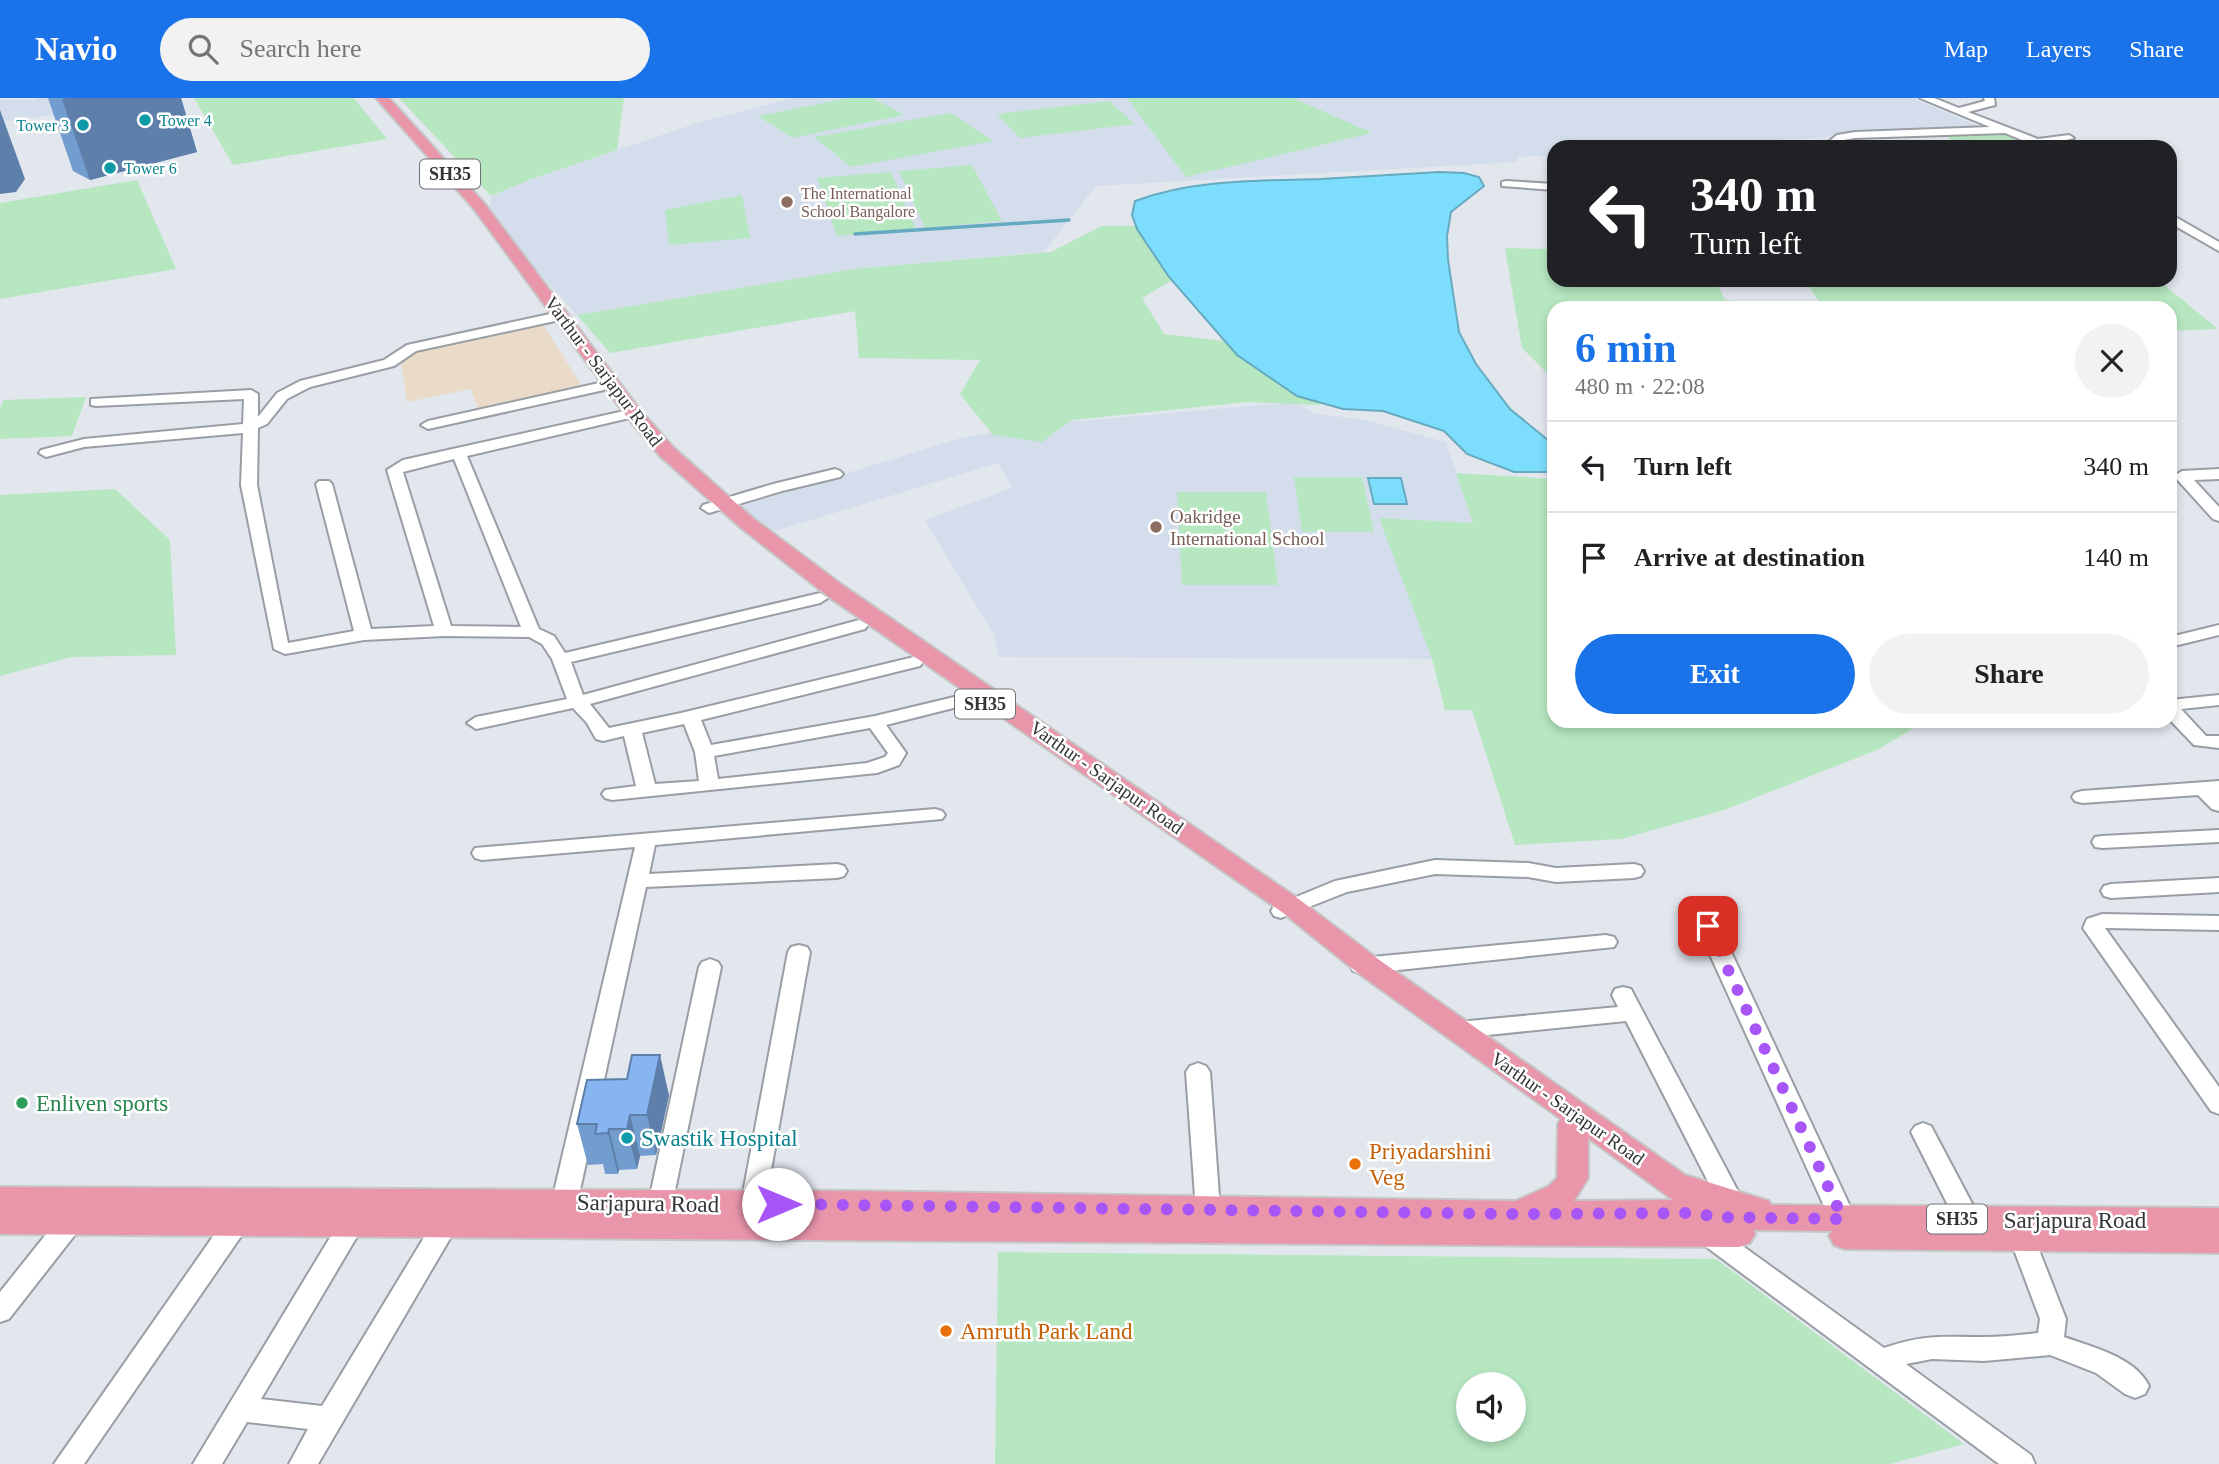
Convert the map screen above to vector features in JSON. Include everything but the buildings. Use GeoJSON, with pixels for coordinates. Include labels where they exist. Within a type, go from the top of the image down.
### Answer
{"type":"FeatureCollection","features":[{"type":"Feature","properties":{"kind":"main road","name":"Varthur - Sarjapur Road"},"geometry":{"type":"LineString","coordinates":[[369,98],[466,209],[599,387],[667,452],[716,505],[820,598],[914,662],[975,697],[1072,761],[1286,908]]}},
{"type":"Feature","properties":{"kind":"main road","name":"Varthur - Sarjapur Road"},"geometry":{"type":"LineString","coordinates":[[382,98],[479,206],[627,414]]}},
{"type":"Feature","properties":{"kind":"main road","name":"Varthur - Sarjapur Road"},"geometry":{"type":"LineString","coordinates":[[716,505],[1286,908],[1573,1124],[1716,1220]]}},
{"type":"Feature","properties":{"kind":"main road","name":"Varthur - Sarjapur Road"},"geometry":{"type":"LineString","coordinates":[[1362,966],[1458,1030],[1672,1182],[1716,1220]]}},
{"type":"Feature","properties":{"kind":"main road"},"geometry":{"type":"LineString","coordinates":[[1515,1214],[1548,1203],[1571,1186],[1575,1173],[1572,1153],[1573,1124]]}},
{"type":"Feature","properties":{"kind":"main road","name":"Sarjapura Road"},"geometry":{"type":"LineString","coordinates":[[0,1200],[562,1213],[2219,1221]]}},
{"type":"Feature","properties":{"kind":"main road","name":"Sarjapura Road"},"geometry":{"type":"LineString","coordinates":[[0,1221],[446,1223],[660,1205],[753,1204],[1515,1214],[1716,1220],[2023,1239],[2219,1240]]}},
{"type":"Feature","properties":{"kind":"street"},"geometry":{"type":"LineString","coordinates":[[1925,98],[2032,140]]}},
{"type":"Feature","properties":{"kind":"street"},"geometry":{"type":"LineString","coordinates":[[1955,111],[1991,103],[1989,98]]}},
{"type":"Feature","properties":{"kind":"street"},"geometry":{"type":"LineString","coordinates":[[1833,140],[1855,135],[2007,130]]}},
{"type":"Feature","properties":{"kind":"street"},"geometry":{"type":"LineString","coordinates":[[2062,140],[2069,138]]}},
{"type":"Feature","properties":{"kind":"street"},"geometry":{"type":"LineString","coordinates":[[1506,184],[1547,187]]}},
{"type":"Feature","properties":{"kind":"street"},"geometry":{"type":"LineString","coordinates":[[2177,222],[2219,247]]}},
{"type":"Feature","properties":{"kind":"street"},"geometry":{"type":"LineString","coordinates":[[2177,233],[2194,232]]}},
{"type":"Feature","properties":{"kind":"street"},"geometry":{"type":"LineString","coordinates":[[46,453],[84,443],[250,427],[265,418],[275,401],[305,384],[389,363],[412,348],[550,318]]}},
{"type":"Feature","properties":{"kind":"street"},"geometry":{"type":"LineString","coordinates":[[428,425],[599,387]]}},
{"type":"Feature","properties":{"kind":"street"},"geometry":{"type":"LineString","coordinates":[[96,402],[251,394],[249,485],[280,645],[292,649],[364,635],[444,631],[531,632],[548,640],[561,659],[577,702],[595,720],[601,734],[690,716],[914,662]]}},
{"type":"Feature","properties":{"kind":"street"},"geometry":{"type":"LineString","coordinates":[[444,631],[395,470],[398,466],[627,414]]}},
{"type":"Feature","properties":{"kind":"street"},"geometry":{"type":"LineString","coordinates":[[459,453],[531,632]]}},
{"type":"Feature","properties":{"kind":"street"},"geometry":{"type":"LineString","coordinates":[[716,505],[835,474]]}},
{"type":"Feature","properties":{"kind":"street"},"geometry":{"type":"LineString","coordinates":[[2219,474],[2182,476],[2219,516]]}},
{"type":"Feature","properties":{"kind":"street"},"geometry":{"type":"LineString","coordinates":[[324,484],[364,635]]}},
{"type":"Feature","properties":{"kind":"street"},"geometry":{"type":"LineString","coordinates":[[561,659],[820,598]]}},
{"type":"Feature","properties":{"kind":"street"},"geometry":{"type":"LineString","coordinates":[[476,723],[577,702],[859,625]]}},
{"type":"Feature","properties":{"kind":"street"},"geometry":{"type":"LineString","coordinates":[[2177,640],[2219,630]]}},
{"type":"Feature","properties":{"kind":"street"},"geometry":{"type":"LineString","coordinates":[[704,752],[875,722],[975,697]]}},
{"type":"Feature","properties":{"kind":"street"},"geometry":{"type":"LineString","coordinates":[[2177,706],[2219,700]]}},
{"type":"Feature","properties":{"kind":"street"},"geometry":{"type":"LineString","coordinates":[[2177,715],[2201,741],[2219,741]]}},
{"type":"Feature","properties":{"kind":"street"},"geometry":{"type":"LineString","coordinates":[[690,716],[704,752],[710,786]]}},
{"type":"Feature","properties":{"kind":"street"},"geometry":{"type":"LineString","coordinates":[[612,794],[870,769],[896,759],[897,753],[875,722]]}},
{"type":"Feature","properties":{"kind":"street"},"geometry":{"type":"LineString","coordinates":[[632,729],[647,792]]}},
{"type":"Feature","properties":{"kind":"street"},"geometry":{"type":"LineString","coordinates":[[2082,797],[2211,788],[2219,805]]}},
{"type":"Feature","properties":{"kind":"street"},"geometry":{"type":"LineString","coordinates":[[482,853],[935,815]]}},
{"type":"Feature","properties":{"kind":"street"},"geometry":{"type":"LineString","coordinates":[[2102,842],[2219,836]]}},
{"type":"Feature","properties":{"kind":"street"},"geometry":{"type":"LineString","coordinates":[[562,1213],[635,881],[647,838]]}},
{"type":"Feature","properties":{"kind":"street"},"geometry":{"type":"LineString","coordinates":[[1286,908],[1342,886],[1435,867],[1528,870],[1556,875],[1634,871]]}},
{"type":"Feature","properties":{"kind":"street"},"geometry":{"type":"LineString","coordinates":[[635,881],[836,871]]}},
{"type":"Feature","properties":{"kind":"street"},"geometry":{"type":"LineString","coordinates":[[2111,891],[2219,885]]}},
{"type":"Feature","properties":{"kind":"street"},"geometry":{"type":"LineString","coordinates":[[2219,923],[2102,920],[2094,924],[2094,928],[2219,1105]]}},
{"type":"Feature","properties":{"kind":"street"},"geometry":{"type":"LineString","coordinates":[[1708,926],[1843,1219]]}},
{"type":"Feature","properties":{"kind":"street"},"geometry":{"type":"LineString","coordinates":[[1362,966],[1606,942]]}},
{"type":"Feature","properties":{"kind":"street"},"geometry":{"type":"LineString","coordinates":[[753,1204],[799,951]]}},
{"type":"Feature","properties":{"kind":"street"},"geometry":{"type":"LineString","coordinates":[[660,1205],[709,967]]}},
{"type":"Feature","properties":{"kind":"street"},"geometry":{"type":"LineString","coordinates":[[1458,1030],[1622,1005],[1716,1220],[1881,1362],[2021,1464]]}},
{"type":"Feature","properties":{"kind":"street"},"geometry":{"type":"LineString","coordinates":[[1198,1072],[1208,1210]]}},
{"type":"Feature","properties":{"kind":"street"},"geometry":{"type":"LineString","coordinates":[[1923,1132],[1968,1220]]}},
{"type":"Feature","properties":{"kind":"street"},"geometry":{"type":"LineString","coordinates":[[0,1311],[72,1220]]}},
{"type":"Feature","properties":{"kind":"street"},"geometry":{"type":"LineString","coordinates":[[68,1464],[237,1222]]}},
{"type":"Feature","properties":{"kind":"street"},"geometry":{"type":"LineString","coordinates":[[207,1464],[352,1223]]}},
{"type":"Feature","properties":{"kind":"street"},"geometry":{"type":"LineString","coordinates":[[303,1464],[327,1419],[446,1223]]}},
{"type":"Feature","properties":{"kind":"street"},"geometry":{"type":"LineString","coordinates":[[2023,1239],[2053,1320],[2050,1344]]}},
{"type":"Feature","properties":{"kind":"street"},"geometry":{"type":"LineString","coordinates":[[1881,1362],[1912,1350],[1932,1347],[1984,1349],[2050,1344],[2120,1371],[2135,1386]]}},
{"type":"Feature","properties":{"kind":"street"},"geometry":{"type":"LineString","coordinates":[[240,1409],[327,1419]]}},
{"type":"Feature","properties":{"kind":"shaded area"},"geometry":{"type":"Polygon","coordinates":[[[172,98],[0,122],[0,100],[172,98]]]}},
{"type":"Feature","properties":{"kind":"shaded area","name":"The International School Bangalore"},"geometry":{"type":"Polygon","coordinates":[[[793,98],[1912,98],[1985,129],[1777,140],[1547,140],[1547,155],[1518,157],[1517,162],[1096,186],[1044,252],[854,269],[577,315],[526,258],[490,207],[491,196],[529,180],[700,122],[793,98]]]}},
{"type":"Feature","properties":{"kind":"shaded area"},"geometry":{"type":"Polygon","coordinates":[[[542,323],[582,386],[478,409],[471,389],[407,402],[400,355],[542,323]]]}},
{"type":"Feature","properties":{"kind":"shaded area","name":"Oakridge International School"},"geometry":{"type":"Polygon","coordinates":[[[1295,402],[1314,413],[1364,420],[1446,442],[1473,523],[1380,518],[1432,659],[999,657],[993,633],[925,520],[1012,488],[998,463],[775,531],[738,507],[964,437],[1058,423],[1295,402]]]}},
{"type":"Feature","properties":{"kind":"green space"},"geometry":{"type":"Polygon","coordinates":[[[194,98],[354,98],[387,139],[233,165],[194,98]]]}},
{"type":"Feature","properties":{"kind":"green space"},"geometry":{"type":"Polygon","coordinates":[[[399,98],[624,98],[617,150],[491,196],[399,98]]]}},
{"type":"Feature","properties":{"kind":"green space"},"geometry":{"type":"Polygon","coordinates":[[[848,98],[873,98],[904,115],[792,138],[758,116],[848,98]]]}},
{"type":"Feature","properties":{"kind":"green space"},"geometry":{"type":"Polygon","coordinates":[[[1127,98],[1293,98],[1372,133],[1186,177],[1127,98]]]}},
{"type":"Feature","properties":{"kind":"green space"},"geometry":{"type":"Polygon","coordinates":[[[1109,101],[1135,124],[1020,138],[997,114],[1109,101]]]}},
{"type":"Feature","properties":{"kind":"green space"},"geometry":{"type":"Polygon","coordinates":[[[951,113],[993,141],[851,167],[814,137],[951,113]]]}},
{"type":"Feature","properties":{"kind":"green space"},"geometry":{"type":"Polygon","coordinates":[[[1999,132],[2016,140],[1951,140],[1945,135],[1999,132]]]}},
{"type":"Feature","properties":{"kind":"green space"},"geometry":{"type":"Polygon","coordinates":[[[972,165],[1002,221],[925,228],[899,171],[972,165]]]}},
{"type":"Feature","properties":{"kind":"green space"},"geometry":{"type":"Polygon","coordinates":[[[891,172],[916,229],[837,236],[817,178],[891,172]]]}},
{"type":"Feature","properties":{"kind":"green space"},"geometry":{"type":"Polygon","coordinates":[[[137,180],[176,269],[0,299],[0,203],[137,180]]]}},
{"type":"Feature","properties":{"kind":"green space"},"geometry":{"type":"Polygon","coordinates":[[[742,195],[750,238],[669,245],[665,210],[742,195]]]}},
{"type":"Feature","properties":{"kind":"green space"},"geometry":{"type":"Polygon","coordinates":[[[1102,226],[1155,226],[1199,264],[1142,298],[1164,334],[1233,342],[1321,405],[1248,402],[1072,420],[1042,442],[993,435],[960,394],[980,360],[859,358],[855,311],[610,353],[577,315],[854,269],[1051,252],[1102,226]]]}},
{"type":"Feature","properties":{"kind":"green space"},"geometry":{"type":"Polygon","coordinates":[[[1505,248],[1547,249],[1547,287],[1719,287],[1725,300],[1741,301],[1547,301],[1547,373],[1522,348],[1505,248]]]}},
{"type":"Feature","properties":{"kind":"green space"},"geometry":{"type":"Polygon","coordinates":[[[1810,287],[2167,287],[2218,329],[2177,331],[2177,301],[1819,301],[1810,287]]]}},
{"type":"Feature","properties":{"kind":"green space"},"geometry":{"type":"Polygon","coordinates":[[[86,397],[72,436],[0,439],[0,408],[4,400],[86,397]]]}},
{"type":"Feature","properties":{"kind":"green space"},"geometry":{"type":"Polygon","coordinates":[[[1456,473],[1547,479],[1547,728],[1913,728],[1877,750],[1724,810],[1621,839],[1515,845],[1472,710],[1445,710],[1432,659],[1379,518],[1473,523],[1456,473]]]}},
{"type":"Feature","properties":{"kind":"green space"},"geometry":{"type":"Polygon","coordinates":[[[1294,477],[1362,477],[1374,532],[1302,532],[1294,477]]]}},
{"type":"Feature","properties":{"kind":"green space"},"geometry":{"type":"Polygon","coordinates":[[[115,489],[170,540],[176,655],[71,657],[0,676],[0,495],[115,489]]]}},
{"type":"Feature","properties":{"kind":"green space"},"geometry":{"type":"Polygon","coordinates":[[[1177,492],[1266,492],[1278,585],[1182,585],[1177,492]]]}},
{"type":"Feature","properties":{"kind":"green space"},"geometry":{"type":"Polygon","coordinates":[[[998,1252],[1716,1259],[1964,1444],[1890,1464],[995,1464],[998,1252]]]}},
{"type":"Feature","properties":{"kind":"water"},"geometry":{"type":"Polygon","coordinates":[[[1439,172],[1464,173],[1479,177],[1484,186],[1451,212],[1447,236],[1459,332],[1476,364],[1510,409],[1547,439],[1547,472],[1514,472],[1467,454],[1444,431],[1383,411],[1343,409],[1297,396],[1237,355],[1169,277],[1137,229],[1132,215],[1135,201],[1180,189],[1250,181],[1439,172]]]}},
{"type":"Feature","properties":{"kind":"water"},"geometry":{"type":"Polygon","coordinates":[[[1368,478],[1401,478],[1407,504],[1374,504],[1368,478]]]}},
{"type":"Feature","properties":{"kind":"waterway"},"geometry":{"type":"LineString","coordinates":[[855,234],[1069,220]]}},
{"type":"Feature","properties":{"kind":"place","name":"Tower 4"},"geometry":{"type":"Point","coordinates":[145,120]}},
{"type":"Feature","properties":{"kind":"place","name":"Tower 3"},"geometry":{"type":"Point","coordinates":[83,125]}},
{"type":"Feature","properties":{"kind":"place","name":"Tower 6"},"geometry":{"type":"Point","coordinates":[110,168]}},
{"type":"Feature","properties":{"kind":"place","name":"The International School Bangalore"},"geometry":{"type":"Point","coordinates":[787,202]}},
{"type":"Feature","properties":{"kind":"place","name":"Oakridge International School"},"geometry":{"type":"Point","coordinates":[1156,527]}},
{"type":"Feature","properties":{"kind":"place","name":"Enliven sports"},"geometry":{"type":"Point","coordinates":[22,1103]}},
{"type":"Feature","properties":{"kind":"place","name":"Swastik Hospital"},"geometry":{"type":"Point","coordinates":[627,1138]}},
{"type":"Feature","properties":{"kind":"place","name":"Priyadarshini Veg"},"geometry":{"type":"Point","coordinates":[1355,1164]}},
{"type":"Feature","properties":{"kind":"place","name":"Amruth Park Land"},"geometry":{"type":"Point","coordinates":[946,1331]}},
{"type":"Feature","properties":{"kind":"route"},"geometry":{"type":"LineString","coordinates":[[778,1204],[1515,1214],[1695,1213],[1715,1217],[1843,1219],[1708,926]]}}]}
